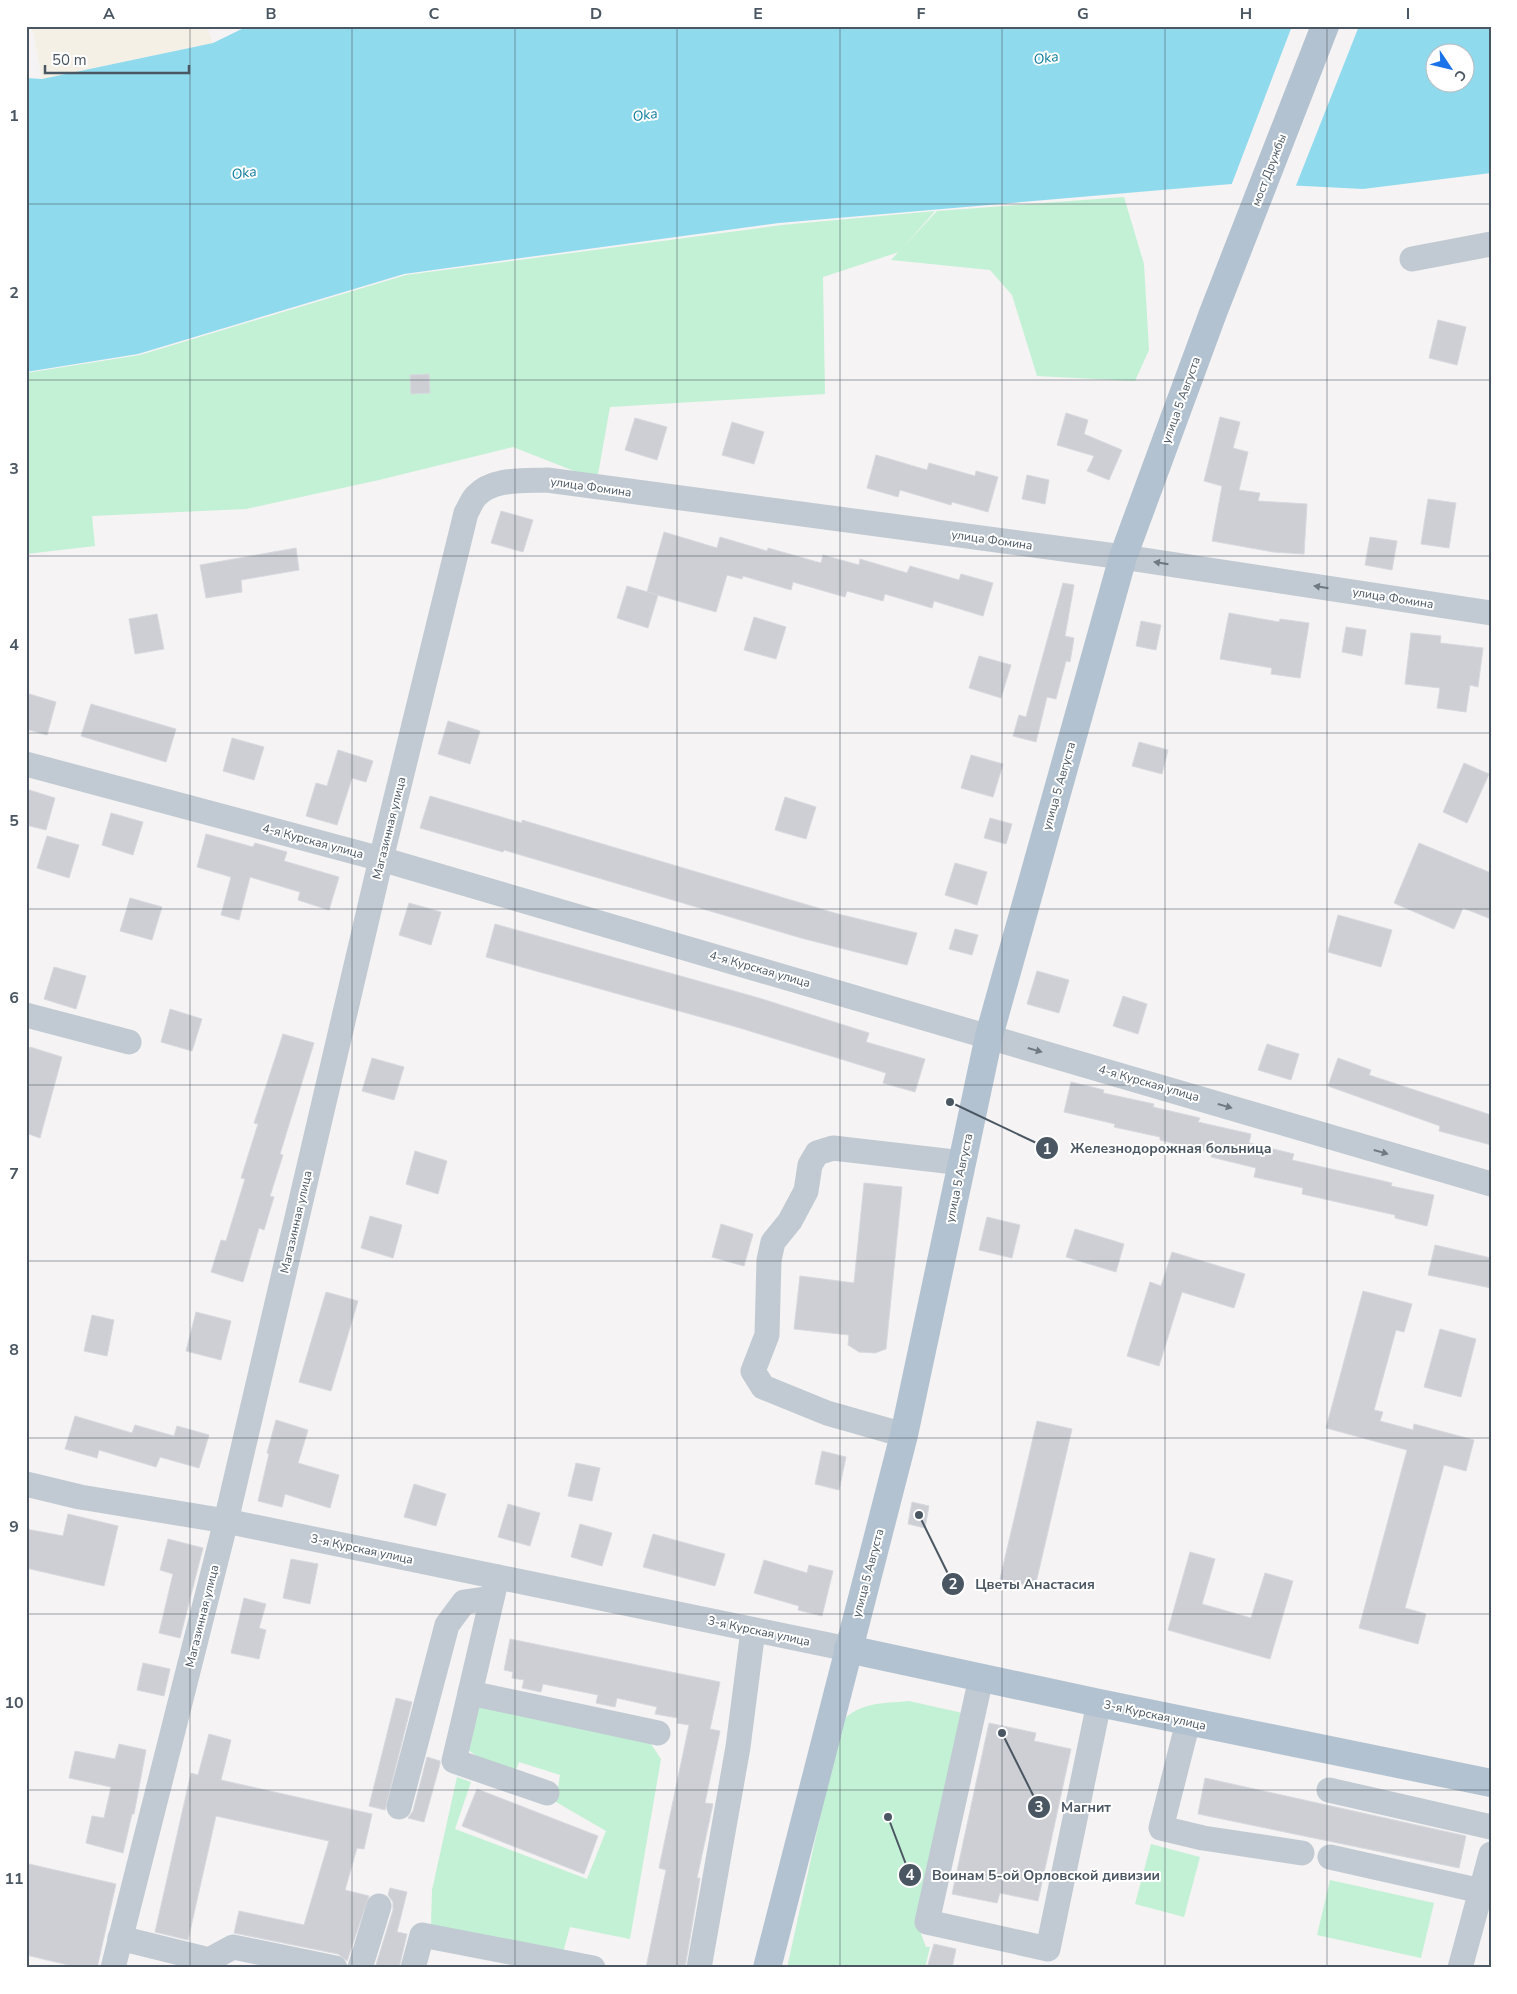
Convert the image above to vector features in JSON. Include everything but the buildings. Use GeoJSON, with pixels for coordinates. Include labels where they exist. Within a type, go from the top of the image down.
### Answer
{"type":"FeatureCollection","features":[{"type":"Feature","properties":{"kind":"main road","name":"мост Дружбы"},"geometry":{"type":"LineString","coordinates":[[1213,313],[1325,26]]}},
{"type":"Feature","properties":{"kind":"main road","name":"улица 5 Августа"},"geometry":{"type":"LineString","coordinates":[[767,1968],[904,1434],[963,1163],[988,1036],[1124,557],[1213,313]]}},
{"type":"Feature","properties":{"kind":"main road","name":"3-я Курская улица"},"geometry":{"type":"LineString","coordinates":[[848,1649],[1188,1722],[1491,1782]]}},
{"type":"Feature","properties":{"kind":"street"},"geometry":{"type":"LineString","coordinates":[[1412,260],[1491,244]]}},
{"type":"Feature","properties":{"kind":"street","name":"улица Фомина"},"geometry":{"type":"LineString","coordinates":[[492,485],[518,481],[546,480],[1124,557],[1491,613]]}},
{"type":"Feature","properties":{"kind":"street","name":"Магазинная улица"},"geometry":{"type":"LineString","coordinates":[[113,1968],[226,1521],[381,859],[466,513],[476,496],[492,485]]}},
{"type":"Feature","properties":{"kind":"street","name":"4-я Курская улица"},"geometry":{"type":"LineString","coordinates":[[26,764],[381,859],[1491,1184]]}},
{"type":"Feature","properties":{"kind":"street"},"geometry":{"type":"LineString","coordinates":[[27,1020],[129,1042]]}},
{"type":"Feature","properties":{"kind":"street"},"geometry":{"type":"LineString","coordinates":[[904,1434],[827,1413],[763,1387],[753,1371],[767,1335],[769,1260],[773,1242],[790,1221],[806,1191],[810,1166],[817,1153],[833,1148],[963,1163]]}},
{"type":"Feature","properties":{"kind":"street","name":"3-я Курская улица"},"geometry":{"type":"LineString","coordinates":[[26,1484],[80,1497],[226,1521],[494,1587],[753,1630],[848,1649]]}},
{"type":"Feature","properties":{"kind":"street"},"geometry":{"type":"LineString","coordinates":[[494,1587],[454,1761],[548,1793]]}},
{"type":"Feature","properties":{"kind":"street"},"geometry":{"type":"LineString","coordinates":[[399,1807],[447,1625],[464,1602],[494,1587]]}},
{"type":"Feature","properties":{"kind":"street"},"geometry":{"type":"LineString","coordinates":[[699,1968],[738,1747],[753,1630]]}},
{"type":"Feature","properties":{"kind":"street"},"geometry":{"type":"LineString","coordinates":[[981,1678],[927,1922],[1046,1959],[1099,1703]]}},
{"type":"Feature","properties":{"kind":"street"},"geometry":{"type":"LineString","coordinates":[[470,1693],[658,1733]]}},
{"type":"Feature","properties":{"kind":"street"},"geometry":{"type":"LineString","coordinates":[[1188,1722],[1161,1828],[1204,1838],[1302,1853]]}},
{"type":"Feature","properties":{"kind":"street"},"geometry":{"type":"LineString","coordinates":[[1329,1790],[1491,1827]]}},
{"type":"Feature","properties":{"kind":"street"},"geometry":{"type":"LineString","coordinates":[[1460,1968],[1482,1920],[1481,1891],[1491,1854]]}},
{"type":"Feature","properties":{"kind":"street"},"geometry":{"type":"LineString","coordinates":[[1330,1857],[1481,1891]]}},
{"type":"Feature","properties":{"kind":"street"},"geometry":{"type":"LineString","coordinates":[[360,1968],[379,1906]]}},
{"type":"Feature","properties":{"kind":"street"},"geometry":{"type":"LineString","coordinates":[[413,1968],[422,1935],[594,1968]]}},
{"type":"Feature","properties":{"kind":"street"},"geometry":{"type":"LineString","coordinates":[[120,1938],[208,1964],[233,1947],[335,1968]]}},
{"type":"Feature","properties":{"kind":"green space"},"geometry":{"type":"Polygon","coordinates":[[[1124,197],[1144,264],[1149,350],[1135,381],[1037,376],[1012,295],[990,270],[891,260],[937,211],[1124,197]]]}},
{"type":"Feature","properties":{"kind":"green space"},"geometry":{"type":"Polygon","coordinates":[[[935,211],[899,252],[823,277],[825,394],[610,407],[597,480],[513,447],[379,480],[246,509],[92,516],[95,546],[26,554],[26,373],[140,355],[406,275],[782,225],[935,211]]]}},
{"type":"Feature","properties":{"kind":"green space"},"geometry":{"type":"Polygon","coordinates":[[[909,1701],[967,1714],[920,1931],[926,1947],[930,1947],[925,1968],[787,1968],[841,1722],[864,1707],[881,1703],[909,1701]]]}},
{"type":"Feature","properties":{"kind":"green space"},"geometry":{"type":"Polygon","coordinates":[[[478,1704],[649,1741],[661,1759],[630,1939],[570,1927],[562,1956],[431,1925],[432,1890],[457,1777],[471,1782],[455,1829],[587,1879],[606,1831],[556,1802],[560,1775],[519,1762],[515,1772],[487,1764],[467,1749],[478,1704]]]}},
{"type":"Feature","properties":{"kind":"green space"},"geometry":{"type":"Polygon","coordinates":[[[1151,1844],[1200,1857],[1184,1917],[1135,1904],[1151,1844]]]}},
{"type":"Feature","properties":{"kind":"green space"},"geometry":{"type":"Polygon","coordinates":[[[1330,1880],[1434,1903],[1421,1958],[1317,1935],[1330,1880]]]}},
{"type":"Feature","properties":{"kind":"sand"},"geometry":{"type":"Polygon","coordinates":[[[32,26],[207,26],[213,43],[42,79],[32,26]]]}},
{"type":"Feature","properties":{"kind":"water","name":"Oka"},"geometry":{"type":"Polygon","coordinates":[[[248,26],[1491,26],[1491,173],[1363,189],[1243,183],[779,223],[404,274],[138,354],[26,372],[26,78],[42,79],[213,43],[248,26]]]}},
{"type":"Feature","properties":{"kind":"pier"},"geometry":{"type":"Polygon","coordinates":[[[1292,26],[1359,26],[1295,188],[1231,186],[1292,26]]]}},
{"type":"Feature","properties":{"kind":"place","name":"Железнодорожная больница"},"geometry":{"type":"Point","coordinates":[950,1102]}},
{"type":"Feature","properties":{"kind":"place","name":"Цветы Анастасия"},"geometry":{"type":"Point","coordinates":[919,1515]}},
{"type":"Feature","properties":{"kind":"place","name":"Магнит"},"geometry":{"type":"Point","coordinates":[1002,1733]}},
{"type":"Feature","properties":{"kind":"place","name":"Воинам 5-ой Орловской дивизии"},"geometry":{"type":"Point","coordinates":[888,1817]}}]}
